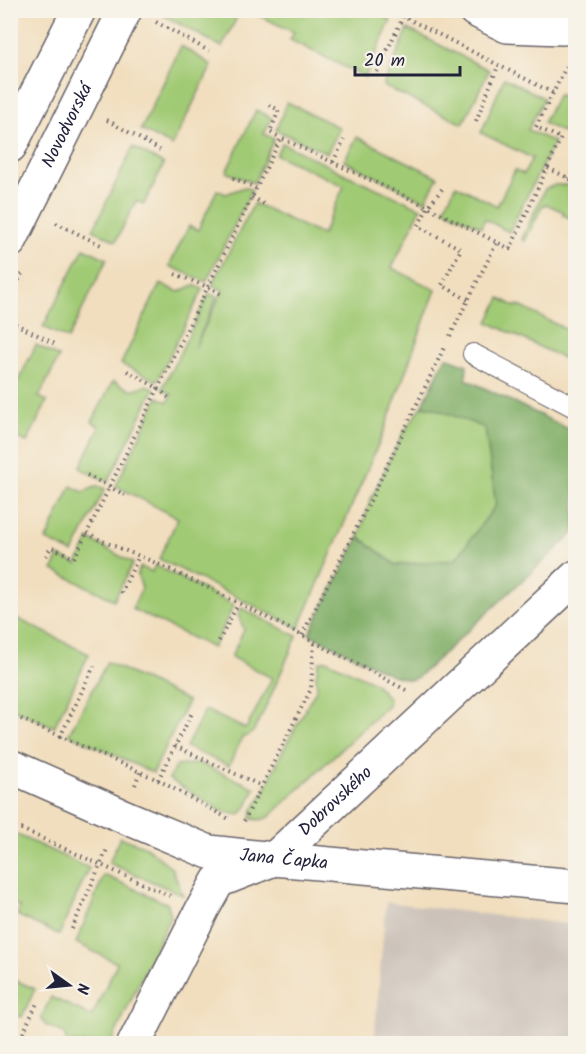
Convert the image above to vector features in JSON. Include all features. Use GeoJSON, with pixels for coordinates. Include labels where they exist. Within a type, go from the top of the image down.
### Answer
{"type":"FeatureCollection","features":[{"type":"Feature","properties":{"kind":"street"},"geometry":{"type":"LineString","coordinates":[[10,146],[79,10]]}},
{"type":"Feature","properties":{"kind":"street"},"geometry":{"type":"LineString","coordinates":[[475,10],[507,26],[570,40]]}},
{"type":"Feature","properties":{"kind":"street","name":"Novodvorská"},"geometry":{"type":"LineString","coordinates":[[10,240],[137,15]]}},
{"type":"Feature","properties":{"kind":"street","name":"Dobrovského"},"geometry":{"type":"LineString","coordinates":[[134,1044],[218,881],[284,850],[576,577]]}},
{"type":"Feature","properties":{"kind":"street","name":"Jana Čapka"},"geometry":{"type":"LineString","coordinates":[[10,766],[209,852],[284,850],[576,886]]}},
{"type":"Feature","properties":{"kind":"lane"},"geometry":{"type":"LineString","coordinates":[[473,354],[576,408]]}},
{"type":"Feature","properties":{"kind":"path"},"geometry":{"type":"LineString","coordinates":[[391,10],[553,93]]}},
{"type":"Feature","properties":{"kind":"path"},"geometry":{"type":"LineString","coordinates":[[137,15],[209,51]]}},
{"type":"Feature","properties":{"kind":"path"},"geometry":{"type":"LineString","coordinates":[[377,72],[403,17]]}},
{"type":"Feature","properties":{"kind":"path"},"geometry":{"type":"LineString","coordinates":[[269,105],[279,110],[270,132],[428,207],[510,249],[561,138],[536,127],[553,93],[570,40]]}},
{"type":"Feature","properties":{"kind":"path"},"geometry":{"type":"LineString","coordinates":[[476,121],[498,65]]}},
{"type":"Feature","properties":{"kind":"path"},"geometry":{"type":"LineString","coordinates":[[101,117],[160,150]]}},
{"type":"Feature","properties":{"kind":"path"},"geometry":{"type":"LineString","coordinates":[[46,556],[51,547],[74,558],[281,138]]}},
{"type":"Feature","properties":{"kind":"path"},"geometry":{"type":"LineString","coordinates":[[333,162],[344,140]]}},
{"type":"Feature","properties":{"kind":"path"},"geometry":{"type":"LineString","coordinates":[[548,168],[576,182]]}},
{"type":"Feature","properties":{"kind":"path"},"geometry":{"type":"LineString","coordinates":[[566,177],[576,169]]}},
{"type":"Feature","properties":{"kind":"path"},"geometry":{"type":"LineString","coordinates":[[233,178],[256,188]]}},
{"type":"Feature","properties":{"kind":"path"},"geometry":{"type":"LineString","coordinates":[[442,189],[428,207],[418,226],[461,249],[442,285],[468,300]]}},
{"type":"Feature","properties":{"kind":"path"},"geometry":{"type":"LineString","coordinates":[[252,197],[264,204]]}},
{"type":"Feature","properties":{"kind":"path"},"geometry":{"type":"LineString","coordinates":[[50,220],[103,246]]}},
{"type":"Feature","properties":{"kind":"path"},"geometry":{"type":"LineString","coordinates":[[302,635],[497,242]]}},
{"type":"Feature","properties":{"kind":"path"},"geometry":{"type":"LineString","coordinates":[[175,274],[221,294]]}},
{"type":"Feature","properties":{"kind":"path"},"geometry":{"type":"LineString","coordinates":[[10,321],[55,344]]}},
{"type":"Feature","properties":{"kind":"path"},"geometry":{"type":"LineString","coordinates":[[127,371],[158,388],[170,399]]}},
{"type":"Feature","properties":{"kind":"path"},"geometry":{"type":"LineString","coordinates":[[87,475],[125,495]]}},
{"type":"Feature","properties":{"kind":"path"},"geometry":{"type":"LineString","coordinates":[[87,533],[103,542],[157,563],[302,635],[439,707]]}},
{"type":"Feature","properties":{"kind":"path"},"geometry":{"type":"LineString","coordinates":[[121,593],[139,556]]}},
{"type":"Feature","properties":{"kind":"path"},"geometry":{"type":"LineString","coordinates":[[219,641],[238,604]]}},
{"type":"Feature","properties":{"kind":"path"},"geometry":{"type":"LineString","coordinates":[[240,830],[311,689],[314,642]]}},
{"type":"Feature","properties":{"kind":"path"},"geometry":{"type":"LineString","coordinates":[[60,737],[94,666]]}},
{"type":"Feature","properties":{"kind":"path"},"geometry":{"type":"LineString","coordinates":[[158,780],[192,713]]}},
{"type":"Feature","properties":{"kind":"path"},"geometry":{"type":"LineString","coordinates":[[10,714],[158,780],[230,819],[235,825]]}},
{"type":"Feature","properties":{"kind":"path"},"geometry":{"type":"LineString","coordinates":[[175,746],[262,786]]}},
{"type":"Feature","properties":{"kind":"path"},"geometry":{"type":"LineString","coordinates":[[72,929],[123,816],[140,772]]}},
{"type":"Feature","properties":{"kind":"path"},"geometry":{"type":"LineString","coordinates":[[10,824],[100,865]]}},
{"type":"Feature","properties":{"kind":"path"},"geometry":{"type":"LineString","coordinates":[[18,1044],[37,1003]]}},
{"type":"Feature","properties":{"kind":"shaded area"},"geometry":{"type":"Polygon","coordinates":[[[386,902],[575,925],[575,1043],[374,1043],[386,902]]]}},
{"type":"Feature","properties":{"kind":"green space"},"geometry":{"type":"Polygon","coordinates":[[[161,10],[240,11],[222,47],[159,13],[161,10]]]}},
{"type":"Feature","properties":{"kind":"green space"},"geometry":{"type":"Polygon","coordinates":[[[249,11],[372,11],[391,20],[365,77],[290,40],[294,32],[249,11]]]}},
{"type":"Feature","properties":{"kind":"green space"},"geometry":{"type":"Polygon","coordinates":[[[408,29],[489,70],[463,124],[383,86],[408,29]]]}},
{"type":"Feature","properties":{"kind":"green space"},"geometry":{"type":"Polygon","coordinates":[[[181,46],[212,65],[172,146],[141,130],[181,46]]]}},
{"type":"Feature","properties":{"kind":"green space"},"geometry":{"type":"Polygon","coordinates":[[[504,78],[544,98],[528,130],[554,142],[509,232],[485,219],[481,227],[444,209],[456,185],[497,206],[515,170],[524,174],[532,158],[481,133],[504,78]]]}},
{"type":"Feature","properties":{"kind":"green space"},"geometry":{"type":"Polygon","coordinates":[[[558,94],[575,104],[575,128],[570,136],[543,123],[558,94]]]}},
{"type":"Feature","properties":{"kind":"green space"},"geometry":{"type":"Polygon","coordinates":[[[287,102],[340,128],[327,153],[276,130],[287,102]]]}},
{"type":"Feature","properties":{"kind":"green space"},"geometry":{"type":"Polygon","coordinates":[[[256,110],[272,118],[264,134],[274,139],[254,183],[226,172],[256,110]]]}},
{"type":"Feature","properties":{"kind":"green space"},"geometry":{"type":"Polygon","coordinates":[[[357,137],[438,177],[425,201],[344,161],[357,137]]]}},
{"type":"Feature","properties":{"kind":"green space"},"geometry":{"type":"Polygon","coordinates":[[[282,143],[421,208],[392,268],[436,290],[384,431],[299,628],[159,559],[178,518],[116,486],[158,397],[168,402],[172,394],[162,389],[209,294],[217,297],[194,349],[223,290],[212,285],[254,203],[322,235],[344,186],[276,155],[282,143]]]}},
{"type":"Feature","properties":{"kind":"green space"},"geometry":{"type":"Polygon","coordinates":[[[133,147],[164,164],[144,204],[136,201],[116,241],[93,230],[133,147]]]}},
{"type":"Feature","properties":{"kind":"green space"},"geometry":{"type":"Polygon","coordinates":[[[555,185],[568,185],[575,188],[575,220],[563,215],[564,212],[546,204],[543,205],[525,241],[522,239],[545,189],[555,185]]]}},
{"type":"Feature","properties":{"kind":"green space"},"geometry":{"type":"Polygon","coordinates":[[[244,187],[252,190],[206,282],[169,266],[189,226],[198,230],[217,190],[226,194],[244,187]]]}},
{"type":"Feature","properties":{"kind":"green space"},"geometry":{"type":"Polygon","coordinates":[[[84,248],[107,259],[68,339],[43,327],[84,248]]]}},
{"type":"Feature","properties":{"kind":"green space"},"geometry":{"type":"Polygon","coordinates":[[[160,284],[179,292],[194,285],[203,289],[157,381],[121,364],[160,284]]]}},
{"type":"Feature","properties":{"kind":"green space"},"geometry":{"type":"Polygon","coordinates":[[[500,298],[575,334],[575,364],[488,322],[500,298]]]}},
{"type":"Feature","properties":{"kind":"green space"},"geometry":{"type":"Polygon","coordinates":[[[36,345],[59,357],[39,397],[47,401],[27,442],[11,435],[11,396],[36,345]]]}},
{"type":"Feature","properties":{"kind":"green space"},"geometry":{"type":"Polygon","coordinates":[[[446,357],[467,365],[466,379],[575,432],[575,532],[418,677],[410,680],[392,675],[309,634],[359,537],[396,565],[455,560],[496,505],[485,428],[434,408],[422,406],[446,357]]]}},
{"type":"Feature","properties":{"kind":"green space"},"geometry":{"type":"Polygon","coordinates":[[[113,381],[131,390],[147,385],[154,389],[108,482],[80,468],[100,427],[92,422],[113,381]]]}},
{"type":"Feature","properties":{"kind":"green space"},"geometry":{"type":"Polygon","coordinates":[[[422,406],[434,408],[485,427],[496,505],[456,560],[396,565],[359,537],[370,501],[402,435],[422,406]]]}},
{"type":"Feature","properties":{"kind":"green space"},"geometry":{"type":"Polygon","coordinates":[[[71,486],[83,492],[98,486],[105,489],[73,553],[46,540],[71,486]]]}},
{"type":"Feature","properties":{"kind":"green space"},"geometry":{"type":"Polygon","coordinates":[[[89,539],[133,563],[114,600],[53,570],[59,556],[77,564],[89,539]]]}},
{"type":"Feature","properties":{"kind":"green space"},"geometry":{"type":"Polygon","coordinates":[[[155,565],[234,605],[213,648],[132,609],[142,588],[137,573],[141,567],[152,572],[155,565]]]}},
{"type":"Feature","properties":{"kind":"green space"},"geometry":{"type":"Polygon","coordinates":[[[241,608],[297,636],[253,732],[246,737],[243,736],[229,766],[186,747],[205,710],[246,729],[272,678],[231,657],[244,630],[238,615],[241,608]]]}},
{"type":"Feature","properties":{"kind":"green space"},"geometry":{"type":"Polygon","coordinates":[[[10,615],[89,654],[54,727],[11,708],[10,615]]]}},
{"type":"Feature","properties":{"kind":"green space"},"geometry":{"type":"Polygon","coordinates":[[[326,660],[375,683],[389,699],[388,705],[269,817],[260,820],[251,818],[252,811],[317,688],[316,675],[319,662],[326,660]]]}},
{"type":"Feature","properties":{"kind":"green space"},"geometry":{"type":"Polygon","coordinates":[[[107,662],[188,701],[153,773],[69,734],[107,662]]]}},
{"type":"Feature","properties":{"kind":"green space"},"geometry":{"type":"Polygon","coordinates":[[[199,763],[255,788],[240,815],[221,811],[169,779],[176,766],[199,763]]]}},
{"type":"Feature","properties":{"kind":"green space"},"geometry":{"type":"Polygon","coordinates":[[[11,832],[89,868],[59,935],[17,915],[20,907],[11,903],[11,832]]]}},
{"type":"Feature","properties":{"kind":"green space"},"geometry":{"type":"Polygon","coordinates":[[[120,837],[146,847],[172,868],[183,895],[109,863],[120,837]]]}},
{"type":"Feature","properties":{"kind":"green space"},"geometry":{"type":"Polygon","coordinates":[[[104,875],[168,904],[170,917],[111,1043],[67,1043],[64,1033],[45,1025],[41,1018],[51,997],[92,1016],[117,963],[76,943],[104,875]]]}},
{"type":"Feature","properties":{"kind":"green space"},"geometry":{"type":"Polygon","coordinates":[[[10,978],[35,989],[22,1017],[11,1015],[10,978]]]}}]}
